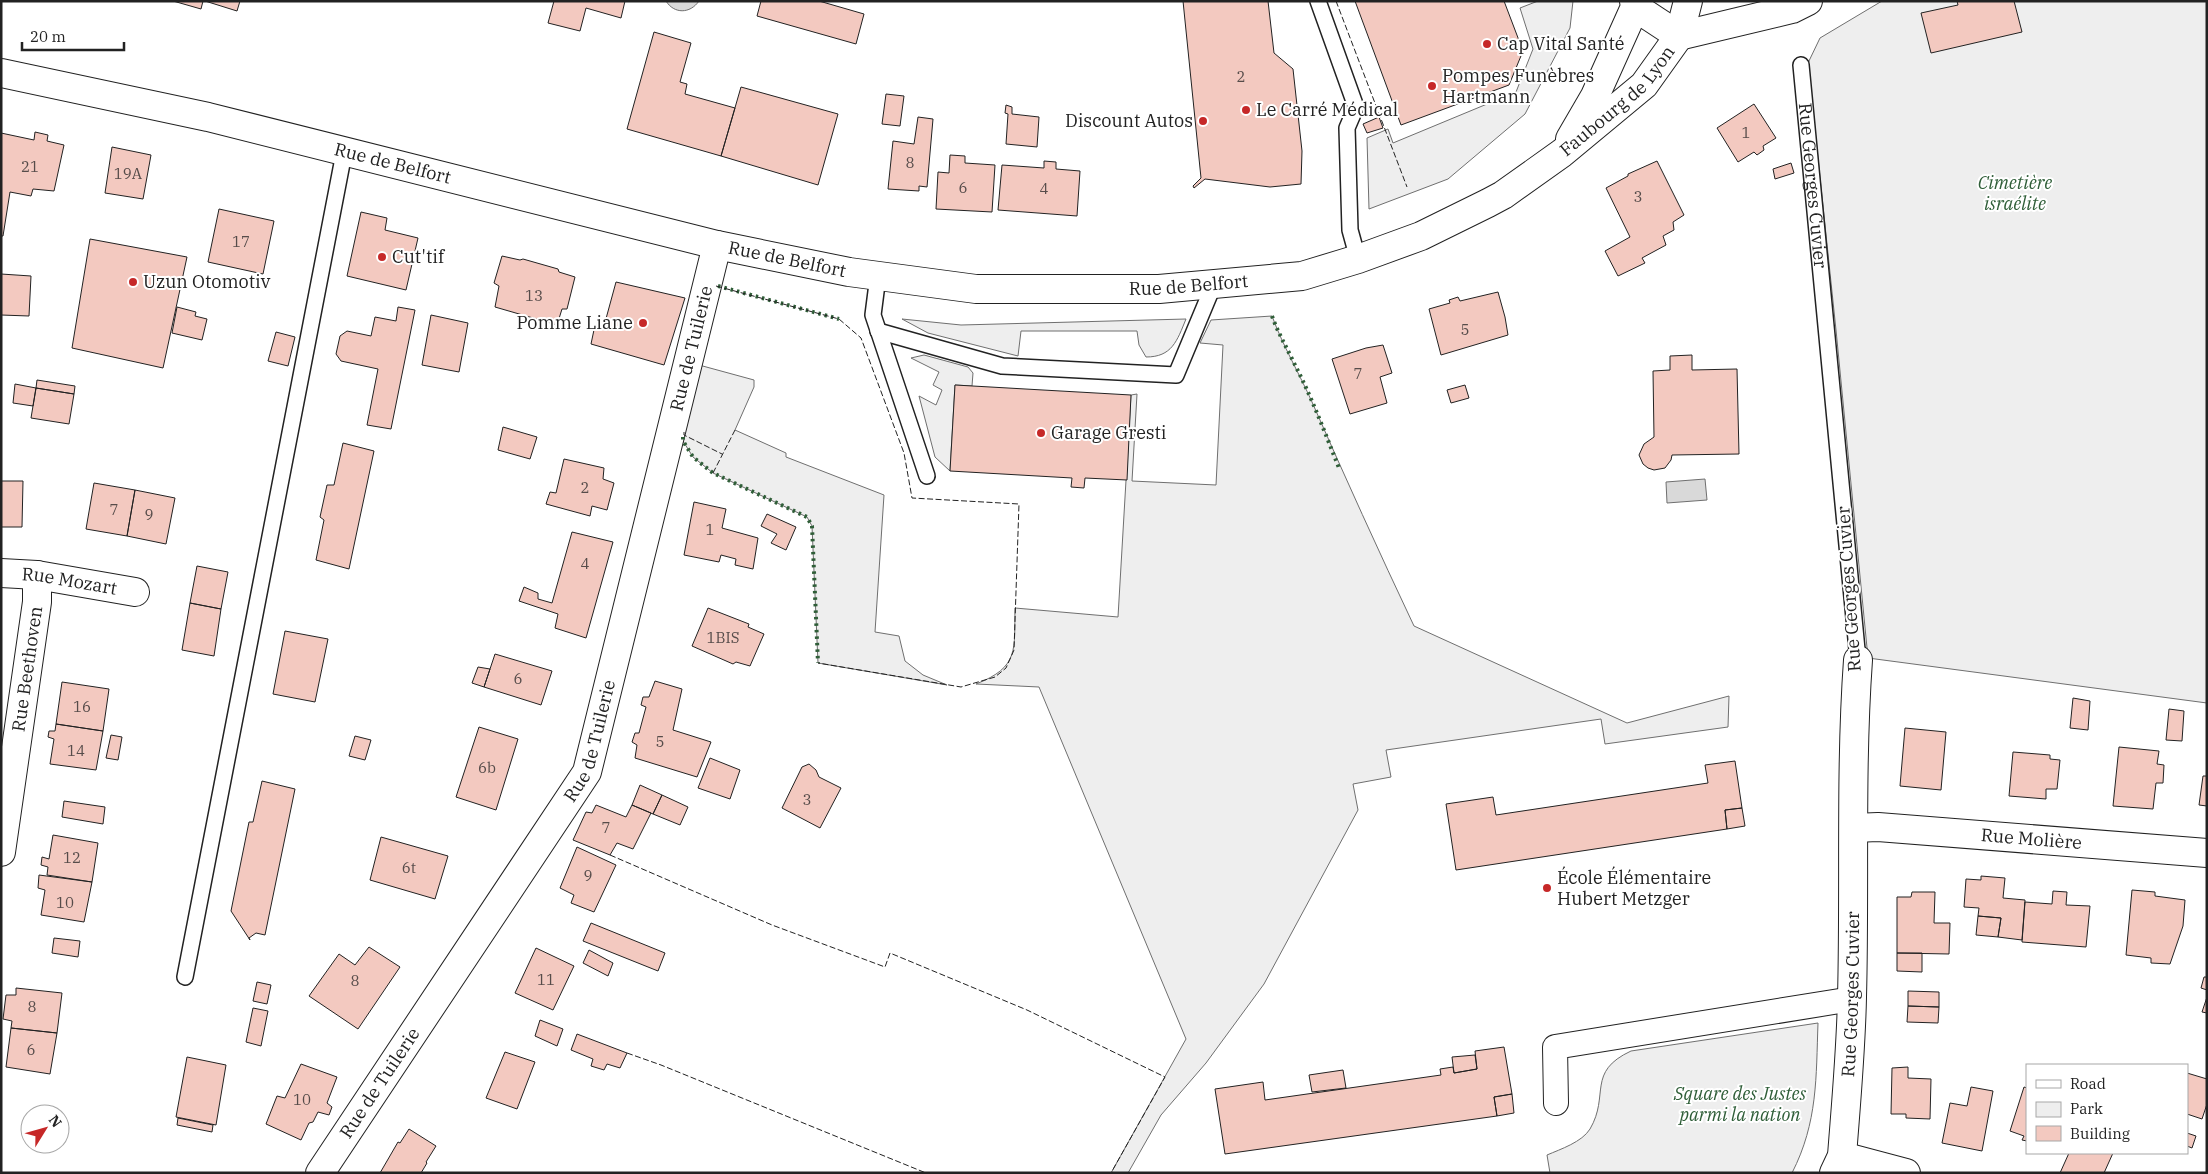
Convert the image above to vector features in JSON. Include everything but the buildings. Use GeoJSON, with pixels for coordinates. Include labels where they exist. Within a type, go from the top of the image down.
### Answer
{"type":"FeatureCollection","features":[{"type":"Feature","properties":{"kind":"street"},"geometry":{"type":"LineString","coordinates":[[1679,36],[1688,1]]}},
{"type":"Feature","properties":{"kind":"street","name":"Faubourg de Lyon"},"geometry":{"type":"LineString","coordinates":[[1758,1],[1797,5]]}},
{"type":"Feature","properties":{"kind":"street","name":"Faubourg de Lyon"},"geometry":{"type":"LineString","coordinates":[[1562,153],[1595,96],[1639,3],[1679,36]]}},
{"type":"Feature","properties":{"kind":"street","name":"Faubourg de Lyon"},"geometry":{"type":"LineString","coordinates":[[1562,153],[1644,85],[1679,36],[1797,5]]}},
{"type":"Feature","properties":{"kind":"street","name":"Rue de Belfort"},"geometry":{"type":"LineString","coordinates":[[1,73],[208,118],[717,245],[849,272],[976,289],[1159,289],[1302,276],[1358,259],[1421,236],[1504,195],[1562,153]]}},
{"type":"Feature","properties":{"kind":"street","name":"Rue de Tuilerie"},"geometry":{"type":"LineString","coordinates":[[320,1173],[587,772],[717,245]]}},
{"type":"Feature","properties":{"kind":"street","name":"Rue Mozart"},"geometry":{"type":"LineString","coordinates":[[1,573],[37,575],[136,592]]}},
{"type":"Feature","properties":{"kind":"street","name":"Rue Beethoven"},"geometry":{"type":"LineString","coordinates":[[1,852],[37,602],[37,575]]}},
{"type":"Feature","properties":{"kind":"street","name":"Rue Georges Cuvier"},"geometry":{"type":"LineString","coordinates":[[1838,1164],[1852,999],[1853,731],[1858,660]]}},
{"type":"Feature","properties":{"kind":"street","name":"Rue Molière"},"geometry":{"type":"LineString","coordinates":[[1854,828],[1878,827],[2207,853]]}},
{"type":"Feature","properties":{"kind":"street"},"geometry":{"type":"LineString","coordinates":[[1556,1103],[1555,1047],[1852,999]]}},
{"type":"Feature","properties":{"kind":"street"},"geometry":{"type":"LineString","coordinates":[[1838,1164],[1906,1173]]}},
{"type":"Feature","properties":{"kind":"lane"},"geometry":{"type":"LineString","coordinates":[[1318,1],[1356,107],[1347,128],[1350,230],[1358,259]]}},
{"type":"Feature","properties":{"kind":"lane","name":"Rue Georges Cuvier"},"geometry":{"type":"LineString","coordinates":[[1801,66],[1858,660]]}},
{"type":"Feature","properties":{"kind":"lane"},"geometry":{"type":"LineString","coordinates":[[185,977],[344,152]]}},
{"type":"Feature","properties":{"kind":"lane"},"geometry":{"type":"LineString","coordinates":[[878,276],[873,315],[927,476]]}},
{"type":"Feature","properties":{"kind":"lane"},"geometry":{"type":"LineString","coordinates":[[878,331],[1002,366],[1176,376],[1214,284]]}},
{"type":"Feature","properties":{"kind":"green space"},"geometry":{"type":"Polygon","coordinates":[[[1538,1],[1573,1],[1570,28],[1525,114],[1448,179],[1369,209],[1367,138],[1388,129],[1393,143],[1516,92],[1533,49],[1520,8],[1538,1]]]}},
{"type":"Feature","properties":{"kind":"green space","name":"Cimetière israélite"},"geometry":{"type":"Polygon","coordinates":[[[1882,1],[2207,1],[2207,703],[1868,658],[1808,63],[1820,38],[1882,1]]]}},
{"type":"Feature","properties":{"kind":"green space"},"geometry":{"type":"Polygon","coordinates":[[[1272,316],[1414,626],[1627,723],[1729,696],[1728,727],[1605,744],[1601,719],[1386,750],[1391,777],[1353,784],[1358,810],[1264,984],[1206,1063],[1161,1115],[1128,1173],[1111,1173],[1186,1039],[1039,687],[976,684],[1001,671],[1012,655],[1015,635],[1015,608],[1118,617],[1131,395],[1137,394],[1132,481],[1216,485],[1223,345],[1200,343],[1211,320],[1272,316]]]}},
{"type":"Feature","properties":{"kind":"green space"},"geometry":{"type":"Polygon","coordinates":[[[902,319],[961,325],[1186,319],[1180,334],[1168,351],[1146,357],[1139,345],[1137,331],[1021,331],[1018,356],[928,333],[902,319]]]}},
{"type":"Feature","properties":{"kind":"green space"},"geometry":{"type":"Polygon","coordinates":[[[924,355],[968,367],[973,373],[972,386],[955,385],[950,471],[935,457],[919,396],[936,405],[942,390],[933,385],[939,372],[911,358],[924,355]]]}},
{"type":"Feature","properties":{"kind":"green space"},"geometry":{"type":"Polygon","coordinates":[[[699,365],[754,380],[754,387],[735,430],[786,453],[786,457],[884,495],[875,632],[899,636],[905,661],[923,675],[947,685],[818,663],[812,526],[807,517],[713,473],[693,457],[683,441],[699,365]]]}},
{"type":"Feature","properties":{"kind":"green space","name":"Square des Justes parmi la nation"},"geometry":{"type":"Polygon","coordinates":[[[1818,1023],[1816,1081],[1811,1117],[1807,1136],[1792,1173],[1550,1173],[1547,1155],[1571,1145],[1586,1134],[1596,1117],[1601,1085],[1608,1067],[1631,1051],[1818,1023]]]}},
{"type":"Feature","properties":{"kind":"shaded area"},"geometry":{"type":"Polygon","coordinates":[[[666,1],[699,1],[691,8],[682,11],[673,8],[666,1]]]}},
{"type":"Feature","properties":{"kind":"shaded area"},"geometry":{"type":"Polygon","coordinates":[[[1705,479],[1707,500],[1667,503],[1666,482],[1705,479]]]}},
{"type":"Feature","properties":{"kind":"hedge"},"geometry":{"type":"LineString","coordinates":[[718,286],[839,319]]}},
{"type":"Feature","properties":{"kind":"hedge"},"geometry":{"type":"LineString","coordinates":[[1272,316],[1307,390],[1339,468]]}},
{"type":"Feature","properties":{"kind":"hedge"},"geometry":{"type":"LineString","coordinates":[[683,437],[683,441],[693,457],[713,473],[807,517],[812,526],[818,663]]}},
{"type":"Feature","properties":{"kind":"fence"},"geometry":{"type":"LineString","coordinates":[[1336,1],[1407,187]]}},
{"type":"Feature","properties":{"kind":"fence"},"geometry":{"type":"LineString","coordinates":[[716,286],[839,319],[861,338],[904,453],[912,498],[1019,504],[1014,650],[1006,668],[995,677],[961,687],[818,663]]}},
{"type":"Feature","properties":{"kind":"fence"},"geometry":{"type":"LineString","coordinates":[[713,473],[735,430]]}},
{"type":"Feature","properties":{"kind":"fence"},"geometry":{"type":"LineString","coordinates":[[684,432],[684,435],[722,454]]}},
{"type":"Feature","properties":{"kind":"fence"},"geometry":{"type":"LineString","coordinates":[[610,855],[772,925],[885,967],[890,953],[1027,1010],[1165,1077],[1111,1173]]}},
{"type":"Feature","properties":{"kind":"fence"},"geometry":{"type":"LineString","coordinates":[[627,1053],[661,1065],[926,1173]]}},
{"type":"Feature","properties":{"kind":"place","name":"Cap Vital Santé"},"geometry":{"type":"Point","coordinates":[1487,44]}},
{"type":"Feature","properties":{"kind":"place","name":"Pompes Funèbres Hartmann"},"geometry":{"type":"Point","coordinates":[1432,86]}},
{"type":"Feature","properties":{"kind":"place","name":"Le Carré Médical"},"geometry":{"type":"Point","coordinates":[1246,110]}},
{"type":"Feature","properties":{"kind":"place","name":"Discount Autos"},"geometry":{"type":"Point","coordinates":[1203,121]}},
{"type":"Feature","properties":{"kind":"place","name":"Cut'tif"},"geometry":{"type":"Point","coordinates":[382,257]}},
{"type":"Feature","properties":{"kind":"place","name":"Uzun Otomotiv"},"geometry":{"type":"Point","coordinates":[133,282]}},
{"type":"Feature","properties":{"kind":"place","name":"Pomme Liane"},"geometry":{"type":"Point","coordinates":[643,323]}},
{"type":"Feature","properties":{"kind":"place","name":"Garage Gresti"},"geometry":{"type":"Point","coordinates":[1041,433]}},
{"type":"Feature","properties":{"kind":"place","name":"École Élémentaire Hubert Metzger"},"geometry":{"type":"Point","coordinates":[1547,888]}}]}
